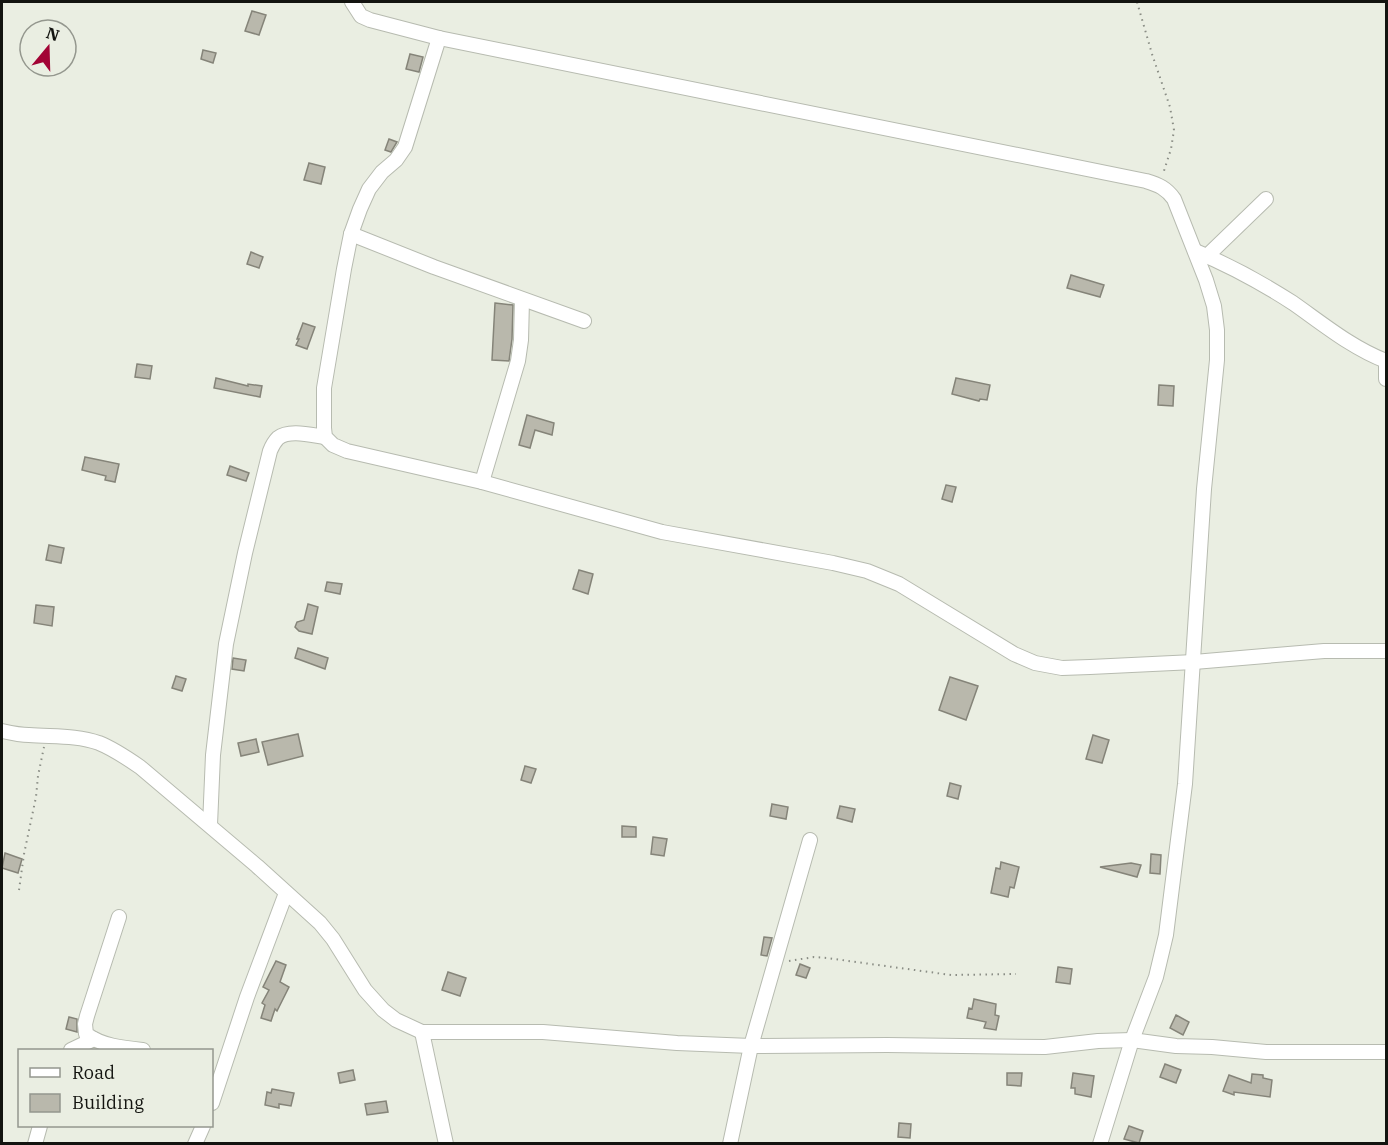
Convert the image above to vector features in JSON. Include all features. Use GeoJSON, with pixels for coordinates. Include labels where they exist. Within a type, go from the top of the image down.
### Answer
{"type":"FeatureCollection","features":[{"type":"Feature","properties":{"kind":"street"},"geometry":{"type":"LineString","coordinates":[[352,2],[362,16],[370,20],[439,38],[1146,181],[1160,185],[1169,192],[1201,254],[1214,306],[1217,350],[1204,489],[1185,784],[1166,935],[1156,977],[1132,1040],[1100,1143]]}},
{"type":"Feature","properties":{"kind":"street"},"geometry":{"type":"LineString","coordinates":[[439,38],[405,147],[369,189],[351,234],[324,388],[325,437],[333,445],[347,451],[482,482],[662,532],[867,571],[899,584],[1014,654],[1035,663],[1062,668],[1090,668],[1324,651],[1386,651]]}},
{"type":"Feature","properties":{"kind":"street"},"geometry":{"type":"LineString","coordinates":[[1201,254],[1266,199]]}},
{"type":"Feature","properties":{"kind":"street"},"geometry":{"type":"LineString","coordinates":[[351,234],[522,300],[584,321]]}},
{"type":"Feature","properties":{"kind":"street"},"geometry":{"type":"LineString","coordinates":[[1201,254],[1242,273],[1370,355],[1386,361],[1386,379]]}},
{"type":"Feature","properties":{"kind":"street"},"geometry":{"type":"LineString","coordinates":[[482,482],[518,361],[522,300]]}},
{"type":"Feature","properties":{"kind":"street"},"geometry":{"type":"LineString","coordinates":[[210,825],[213,755],[226,644],[270,451],[274,442],[284,435],[325,437]]}},
{"type":"Feature","properties":{"kind":"street"},"geometry":{"type":"LineString","coordinates":[[2,731],[85,739],[119,753],[140,767],[210,825],[320,923],[333,939],[365,990],[383,1010],[396,1020],[422,1032],[543,1032],[677,1043],[751,1046],[1045,1047],[1132,1040],[1176,1046],[1266,1052],[1386,1052]]}},
{"type":"Feature","properties":{"kind":"street"},"geometry":{"type":"LineString","coordinates":[[730,1143],[751,1046],[810,840]]}},
{"type":"Feature","properties":{"kind":"street"},"geometry":{"type":"LineString","coordinates":[[213,1096],[218,1064],[247,996],[286,892]]}},
{"type":"Feature","properties":{"kind":"street"},"geometry":{"type":"LineString","coordinates":[[119,917],[85,1024],[86,1034],[94,1039],[133,1049]]}},
{"type":"Feature","properties":{"kind":"street"},"geometry":{"type":"LineString","coordinates":[[422,1032],[446,1143]]}},
{"type":"Feature","properties":{"kind":"street"},"geometry":{"type":"LineString","coordinates":[[73,1049],[94,1039]]}},
{"type":"Feature","properties":{"kind":"street"},"geometry":{"type":"LineString","coordinates":[[35,1143],[39,1127]]}},
{"type":"Feature","properties":{"kind":"street"},"geometry":{"type":"LineString","coordinates":[[195,1143],[202,1127]]}},
{"type":"Feature","properties":{"kind":"path"},"geometry":{"type":"LineString","coordinates":[[1137,2],[1170,107],[1174,130],[1160,185]]}},
{"type":"Feature","properties":{"kind":"path"},"geometry":{"type":"LineString","coordinates":[[19,890],[46,735]]}},
{"type":"Feature","properties":{"kind":"path"},"geometry":{"type":"LineString","coordinates":[[774,963],[814,957],[912,968],[951,975],[1016,974]]}},
{"type":"Feature","properties":{"kind":"building"},"geometry":{"type":"Polygon","coordinates":[[[252,11],[266,15],[259,35],[245,31],[252,11]]]}},
{"type":"Feature","properties":{"kind":"building"},"geometry":{"type":"Polygon","coordinates":[[[203,50],[216,53],[213,63],[201,59],[203,50]]]}},
{"type":"Feature","properties":{"kind":"building"},"geometry":{"type":"Polygon","coordinates":[[[410,54],[423,57],[419,72],[406,69],[410,54]]]}},
{"type":"Feature","properties":{"kind":"building"},"geometry":{"type":"Polygon","coordinates":[[[389,139],[397,142],[391,152],[385,150],[389,139]]]}},
{"type":"Feature","properties":{"kind":"building"},"geometry":{"type":"Polygon","coordinates":[[[309,163],[325,167],[321,184],[304,180],[309,163]]]}},
{"type":"Feature","properties":{"kind":"building"},"geometry":{"type":"Polygon","coordinates":[[[251,252],[263,257],[259,268],[247,264],[251,252]]]}},
{"type":"Feature","properties":{"kind":"building"},"geometry":{"type":"Polygon","coordinates":[[[1071,275],[1104,285],[1100,297],[1067,288],[1071,275]]]}},
{"type":"Feature","properties":{"kind":"building"},"geometry":{"type":"Polygon","coordinates":[[[495,303],[513,305],[509,361],[492,360],[495,303]]]}},
{"type":"Feature","properties":{"kind":"building"},"geometry":{"type":"Polygon","coordinates":[[[303,323],[315,327],[307,349],[296,345],[303,323]]]}},
{"type":"Feature","properties":{"kind":"building"},"geometry":{"type":"Polygon","coordinates":[[[137,364],[152,366],[150,379],[135,377],[137,364]]]}},
{"type":"Feature","properties":{"kind":"building"},"geometry":{"type":"Polygon","coordinates":[[[216,378],[248,386],[248,384],[262,386],[260,397],[214,388],[216,378]]]}},
{"type":"Feature","properties":{"kind":"building"},"geometry":{"type":"Polygon","coordinates":[[[956,378],[990,385],[987,400],[980,399],[979,401],[952,394],[956,378]]]}},
{"type":"Feature","properties":{"kind":"building"},"geometry":{"type":"Polygon","coordinates":[[[1159,385],[1174,386],[1173,406],[1158,405],[1159,385]]]}},
{"type":"Feature","properties":{"kind":"building"},"geometry":{"type":"Polygon","coordinates":[[[527,415],[554,423],[552,435],[535,430],[530,448],[519,445],[527,415]]]}},
{"type":"Feature","properties":{"kind":"building"},"geometry":{"type":"Polygon","coordinates":[[[85,457],[119,464],[115,482],[105,480],[106,476],[82,470],[85,457]]]}},
{"type":"Feature","properties":{"kind":"building"},"geometry":{"type":"Polygon","coordinates":[[[230,466],[249,473],[246,481],[227,475],[230,466]]]}},
{"type":"Feature","properties":{"kind":"building"},"geometry":{"type":"Polygon","coordinates":[[[946,485],[956,487],[952,502],[942,499],[946,485]]]}},
{"type":"Feature","properties":{"kind":"building"},"geometry":{"type":"Polygon","coordinates":[[[49,545],[64,548],[61,563],[46,560],[49,545]]]}},
{"type":"Feature","properties":{"kind":"building"},"geometry":{"type":"Polygon","coordinates":[[[579,570],[593,574],[588,594],[573,589],[579,570]]]}},
{"type":"Feature","properties":{"kind":"building"},"geometry":{"type":"Polygon","coordinates":[[[327,582],[342,584],[340,594],[325,591],[327,582]]]}},
{"type":"Feature","properties":{"kind":"building"},"geometry":{"type":"Polygon","coordinates":[[[308,604],[318,607],[312,634],[299,631],[295,627],[297,622],[304,620],[308,604]]]}},
{"type":"Feature","properties":{"kind":"building"},"geometry":{"type":"Polygon","coordinates":[[[36,605],[54,607],[52,626],[34,623],[36,605]]]}},
{"type":"Feature","properties":{"kind":"building"},"geometry":{"type":"Polygon","coordinates":[[[298,648],[328,658],[325,669],[295,658],[298,648]]]}},
{"type":"Feature","properties":{"kind":"building"},"geometry":{"type":"Polygon","coordinates":[[[233,658],[246,660],[244,671],[232,669],[233,658]]]}},
{"type":"Feature","properties":{"kind":"building"},"geometry":{"type":"Polygon","coordinates":[[[176,676],[186,679],[182,691],[172,688],[176,676]]]}},
{"type":"Feature","properties":{"kind":"building"},"geometry":{"type":"Polygon","coordinates":[[[950,677],[978,686],[966,720],[939,710],[950,677]]]}},
{"type":"Feature","properties":{"kind":"building"},"geometry":{"type":"Polygon","coordinates":[[[298,734],[303,756],[268,765],[262,742],[298,734]]]}},
{"type":"Feature","properties":{"kind":"building"},"geometry":{"type":"Polygon","coordinates":[[[1093,735],[1109,740],[1102,763],[1086,759],[1093,735]]]}},
{"type":"Feature","properties":{"kind":"building"},"geometry":{"type":"Polygon","coordinates":[[[256,739],[259,752],[241,756],[238,743],[256,739]]]}},
{"type":"Feature","properties":{"kind":"building"},"geometry":{"type":"Polygon","coordinates":[[[525,766],[536,769],[531,783],[521,780],[525,766]]]}},
{"type":"Feature","properties":{"kind":"building"},"geometry":{"type":"Polygon","coordinates":[[[950,783],[961,786],[958,799],[947,796],[950,783]]]}},
{"type":"Feature","properties":{"kind":"building"},"geometry":{"type":"Polygon","coordinates":[[[772,804],[788,807],[786,819],[770,816],[772,804]]]}},
{"type":"Feature","properties":{"kind":"building"},"geometry":{"type":"Polygon","coordinates":[[[840,806],[855,809],[852,822],[837,818],[840,806]]]}},
{"type":"Feature","properties":{"kind":"building"},"geometry":{"type":"Polygon","coordinates":[[[622,826],[636,827],[636,837],[622,837],[622,826]]]}},
{"type":"Feature","properties":{"kind":"building"},"geometry":{"type":"Polygon","coordinates":[[[653,837],[667,839],[664,856],[651,854],[653,837]]]}},
{"type":"Feature","properties":{"kind":"building"},"geometry":{"type":"Polygon","coordinates":[[[5,853],[22,859],[18,873],[2,868],[5,853]]]}},
{"type":"Feature","properties":{"kind":"building"},"geometry":{"type":"Polygon","coordinates":[[[1151,854],[1161,855],[1160,874],[1150,873],[1151,854]]]}},
{"type":"Feature","properties":{"kind":"building"},"geometry":{"type":"Polygon","coordinates":[[[1001,862],[1019,867],[1014,888],[1010,887],[1008,897],[991,893],[996,868],[1000,869],[1001,862]]]}},
{"type":"Feature","properties":{"kind":"building"},"geometry":{"type":"Polygon","coordinates":[[[1131,863],[1141,865],[1137,877],[1100,867],[1131,863]]]}},
{"type":"Feature","properties":{"kind":"building"},"geometry":{"type":"Polygon","coordinates":[[[764,937],[772,938],[767,956],[761,955],[764,937]]]}},
{"type":"Feature","properties":{"kind":"building"},"geometry":{"type":"Polygon","coordinates":[[[276,961],[286,965],[280,982],[289,987],[277,1011],[275,1009],[271,1021],[261,1018],[265,1005],[262,1003],[269,990],[263,987],[276,961]]]}},
{"type":"Feature","properties":{"kind":"building"},"geometry":{"type":"Polygon","coordinates":[[[800,964],[810,968],[806,978],[796,975],[800,964]]]}},
{"type":"Feature","properties":{"kind":"building"},"geometry":{"type":"Polygon","coordinates":[[[1058,967],[1072,969],[1070,984],[1056,982],[1058,967]]]}},
{"type":"Feature","properties":{"kind":"building"},"geometry":{"type":"Polygon","coordinates":[[[448,972],[466,978],[460,996],[442,990],[448,972]]]}},
{"type":"Feature","properties":{"kind":"building"},"geometry":{"type":"Polygon","coordinates":[[[974,999],[996,1004],[995,1015],[999,1016],[996,1030],[984,1028],[986,1022],[967,1018],[974,999]]]}},
{"type":"Feature","properties":{"kind":"building"},"geometry":{"type":"Polygon","coordinates":[[[1176,1015],[1189,1022],[1183,1035],[1170,1028],[1176,1015]]]}},
{"type":"Feature","properties":{"kind":"building"},"geometry":{"type":"Polygon","coordinates":[[[69,1017],[77,1019],[77,1032],[66,1029],[69,1017]]]}},
{"type":"Feature","properties":{"kind":"building"},"geometry":{"type":"Polygon","coordinates":[[[1165,1064],[1181,1070],[1176,1083],[1160,1077],[1165,1064]]]}},
{"type":"Feature","properties":{"kind":"building"},"geometry":{"type":"Polygon","coordinates":[[[353,1070],[355,1080],[340,1083],[338,1073],[353,1070]]]}},
{"type":"Feature","properties":{"kind":"building"},"geometry":{"type":"Polygon","coordinates":[[[1007,1073],[1022,1073],[1021,1086],[1007,1085],[1007,1073]]]}},
{"type":"Feature","properties":{"kind":"building"},"geometry":{"type":"Polygon","coordinates":[[[1073,1073],[1094,1076],[1091,1097],[1075,1094],[1075,1088],[1071,1088],[1073,1073]]]}},
{"type":"Feature","properties":{"kind":"building"},"geometry":{"type":"Polygon","coordinates":[[[1252,1074],[1263,1075],[1263,1078],[1272,1080],[1270,1097],[1234,1092],[1234,1095],[1223,1091],[1229,1075],[1251,1083],[1252,1074]]]}},
{"type":"Feature","properties":{"kind":"building"},"geometry":{"type":"Polygon","coordinates":[[[272,1089],[294,1093],[291,1106],[279,1104],[279,1108],[265,1105],[267,1092],[271,1093],[272,1089]]]}},
{"type":"Feature","properties":{"kind":"building"},"geometry":{"type":"Polygon","coordinates":[[[386,1101],[388,1112],[367,1115],[365,1104],[386,1101]]]}},
{"type":"Feature","properties":{"kind":"building"},"geometry":{"type":"Polygon","coordinates":[[[899,1123],[911,1124],[910,1138],[898,1137],[899,1123]]]}},
{"type":"Feature","properties":{"kind":"building"},"geometry":{"type":"Polygon","coordinates":[[[1129,1126],[1143,1131],[1139,1143],[1124,1139],[1129,1126]]]}}]}
